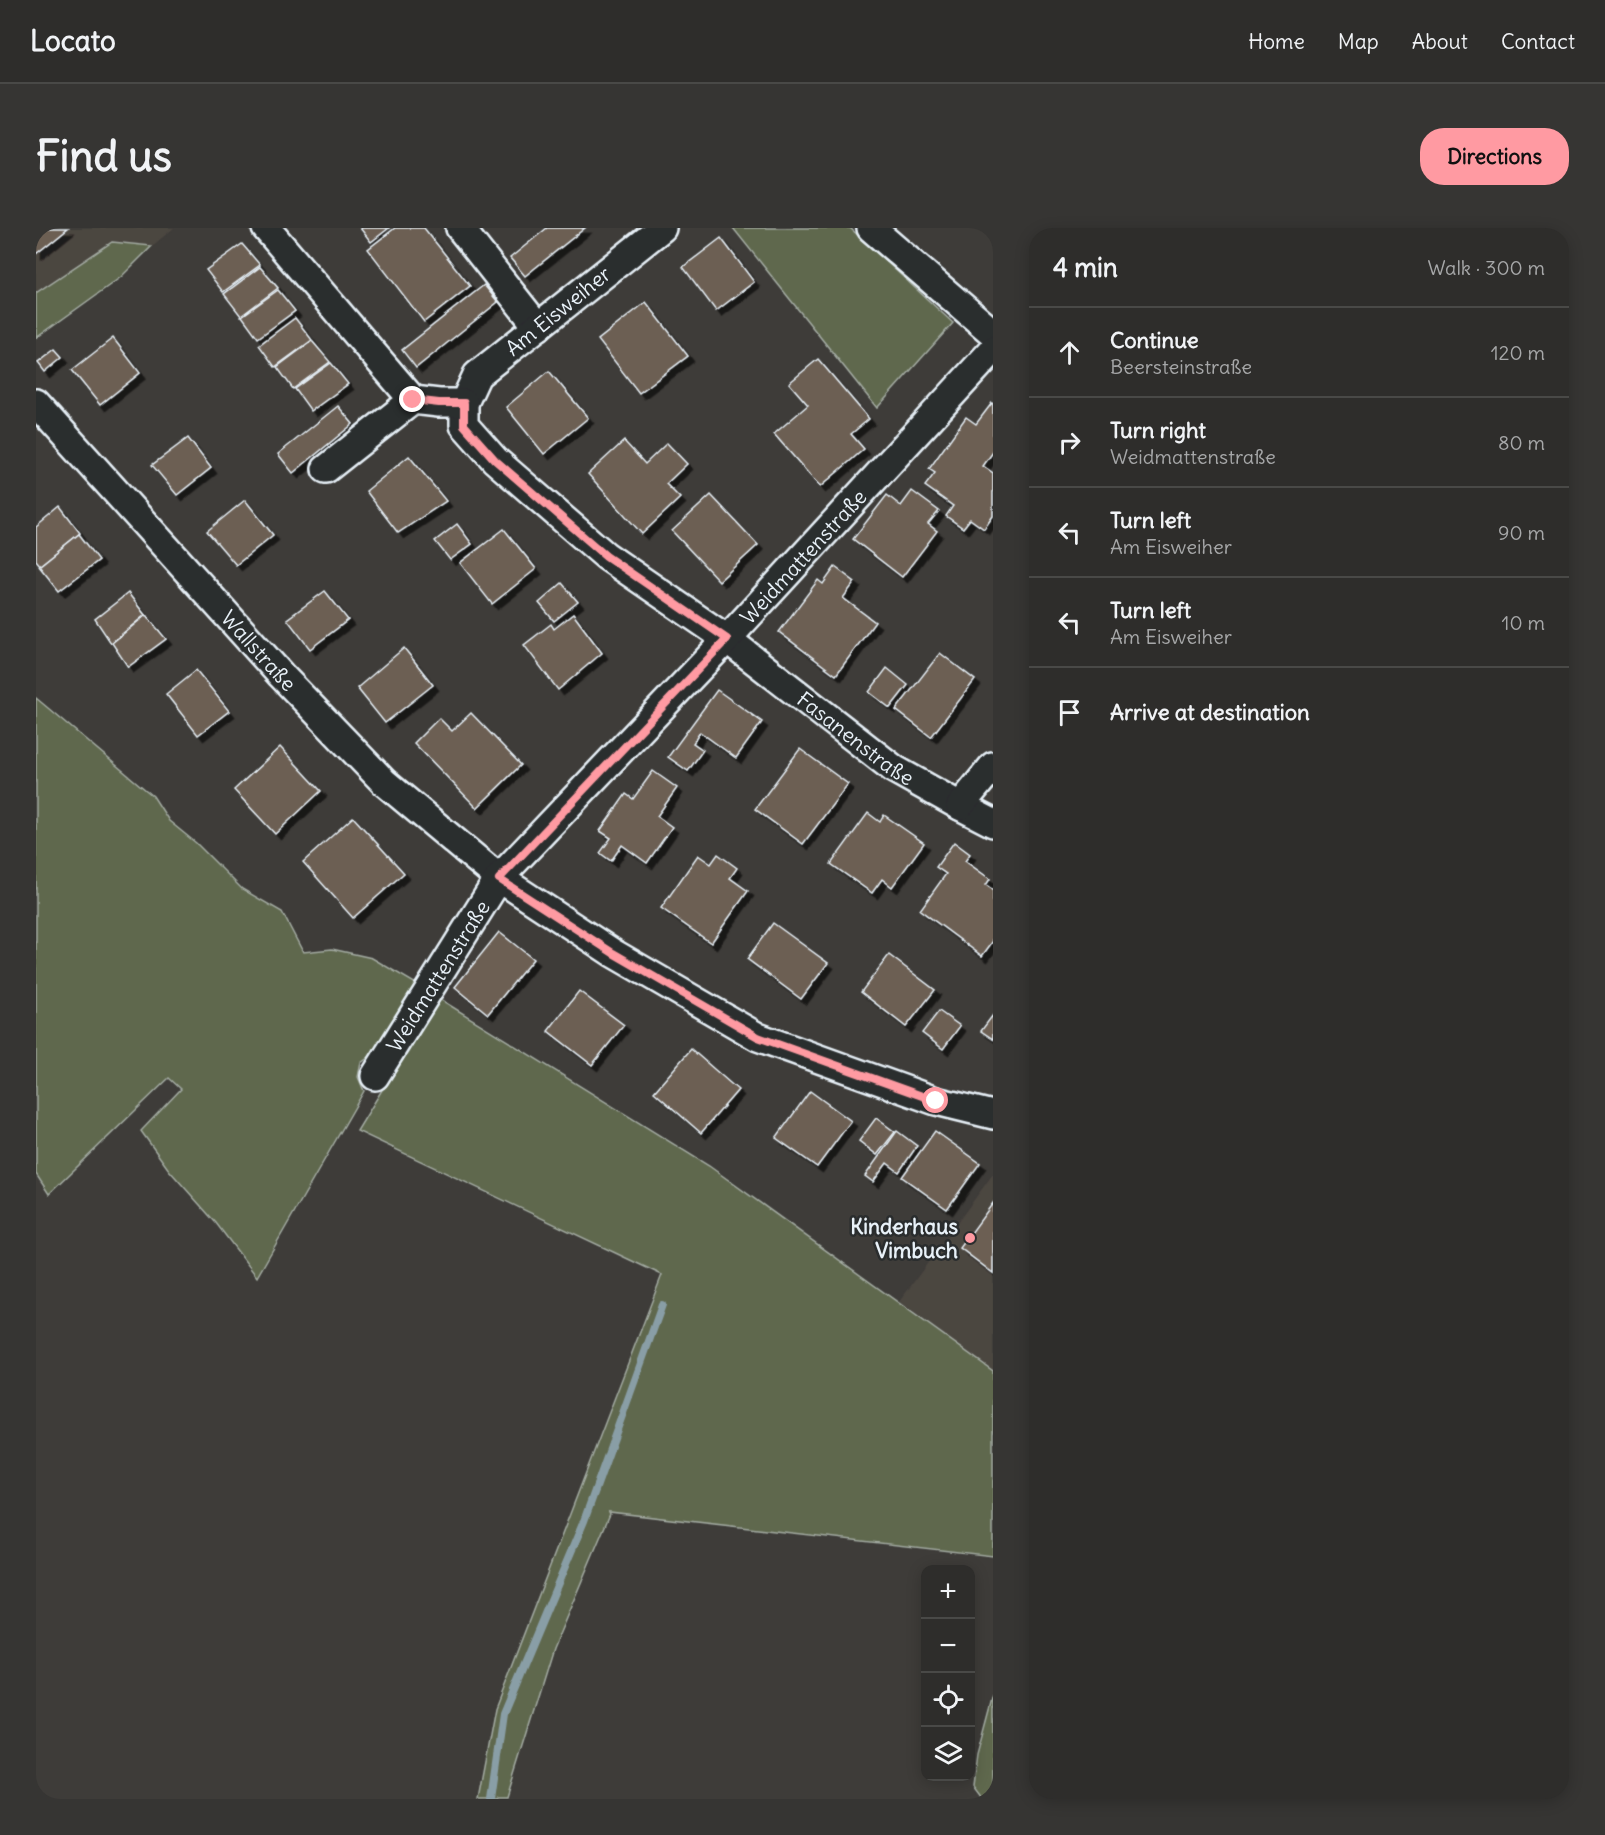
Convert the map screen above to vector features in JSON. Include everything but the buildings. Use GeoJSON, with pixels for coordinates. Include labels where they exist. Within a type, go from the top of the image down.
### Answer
{"type":"FeatureCollection","features":[{"type":"Feature","properties":{"kind":"street"},"geometry":{"type":"LineString","coordinates":[[266,228],[413,400],[464,403],[464,425],[495,460],[606,556],[727,639]]}},
{"type":"Feature","properties":{"kind":"street"},"geometry":{"type":"LineString","coordinates":[[460,228],[538,327]]}},
{"type":"Feature","properties":{"kind":"street","name":"Am Eisweiher"},"geometry":{"type":"LineString","coordinates":[[464,403],[477,375],[662,228]]}},
{"type":"Feature","properties":{"kind":"street"},"geometry":{"type":"LineString","coordinates":[[871,228],[993,333]]}},
{"type":"Feature","properties":{"kind":"street","name":"Weidmattenstraße"},"geometry":{"type":"LineString","coordinates":[[375,1076],[499,879],[727,639],[993,350]]}},
{"type":"Feature","properties":{"kind":"street"},"geometry":{"type":"LineString","coordinates":[[326,469],[413,400]]}},
{"type":"Feature","properties":{"kind":"street","name":"Wallstraße"},"geometry":{"type":"LineString","coordinates":[[36,404],[281,675],[384,782],[499,879],[613,953],[758,1037],[936,1101],[993,1115]]}},
{"type":"Feature","properties":{"kind":"street","name":"Fasanenstraße"},"geometry":{"type":"LineString","coordinates":[[727,639],[894,769],[993,823]]}},
{"type":"Feature","properties":{"kind":"street"},"geometry":{"type":"LineString","coordinates":[[960,806],[993,766]]}},
{"type":"Feature","properties":{"kind":"shaded area"},"geometry":{"type":"Polygon","coordinates":[[[36,228],[174,228],[152,246],[112,242],[36,293],[36,228]]]}},
{"type":"Feature","properties":{"kind":"shaded area","name":"Kinderhaus Vimbuch"},"geometry":{"type":"Polygon","coordinates":[[[993,1174],[993,1371],[899,1302],[993,1174]]]}},
{"type":"Feature","properties":{"kind":"green space"},"geometry":{"type":"Polygon","coordinates":[[[733,228],[850,228],[953,323],[877,408],[733,228]]]}},
{"type":"Feature","properties":{"kind":"green space"},"geometry":{"type":"Polygon","coordinates":[[[112,242],[152,246],[121,277],[36,338],[36,293],[112,242]]]}},
{"type":"Feature","properties":{"kind":"green space"},"geometry":{"type":"Polygon","coordinates":[[[36,698],[153,796],[169,821],[196,843],[242,889],[282,912],[303,952],[332,949],[372,958],[418,985],[386,1045],[361,1063],[358,1077],[364,1091],[257,1277],[216,1223],[169,1170],[141,1131],[181,1089],[169,1078],[49,1194],[36,1174],[36,698]]]}},
{"type":"Feature","properties":{"kind":"green space"},"geometry":{"type":"Polygon","coordinates":[[[438,998],[709,1166],[993,1371],[993,1556],[609,1512],[553,1649],[507,1797],[497,1799],[478,1799],[495,1709],[662,1275],[357,1131],[438,998]]]}},
{"type":"Feature","properties":{"kind":"green space"},"geometry":{"type":"Polygon","coordinates":[[[993,1695],[993,1799],[982,1799],[973,1787],[977,1755],[993,1695]]]}},
{"type":"Feature","properties":{"kind":"waterway"},"geometry":{"type":"LineString","coordinates":[[491,1799],[503,1714],[584,1521],[662,1305]]}},
{"type":"Feature","properties":{"kind":"place","name":"Kinderhaus Vimbuch"},"geometry":{"type":"Point","coordinates":[970,1238]}},
{"type":"Feature","properties":{"kind":"route"},"geometry":{"type":"LineString","coordinates":[[413,400],[464,403],[464,425],[495,460],[606,556],[727,639],[499,879],[613,953],[758,1037],[936,1101]]}}]}
